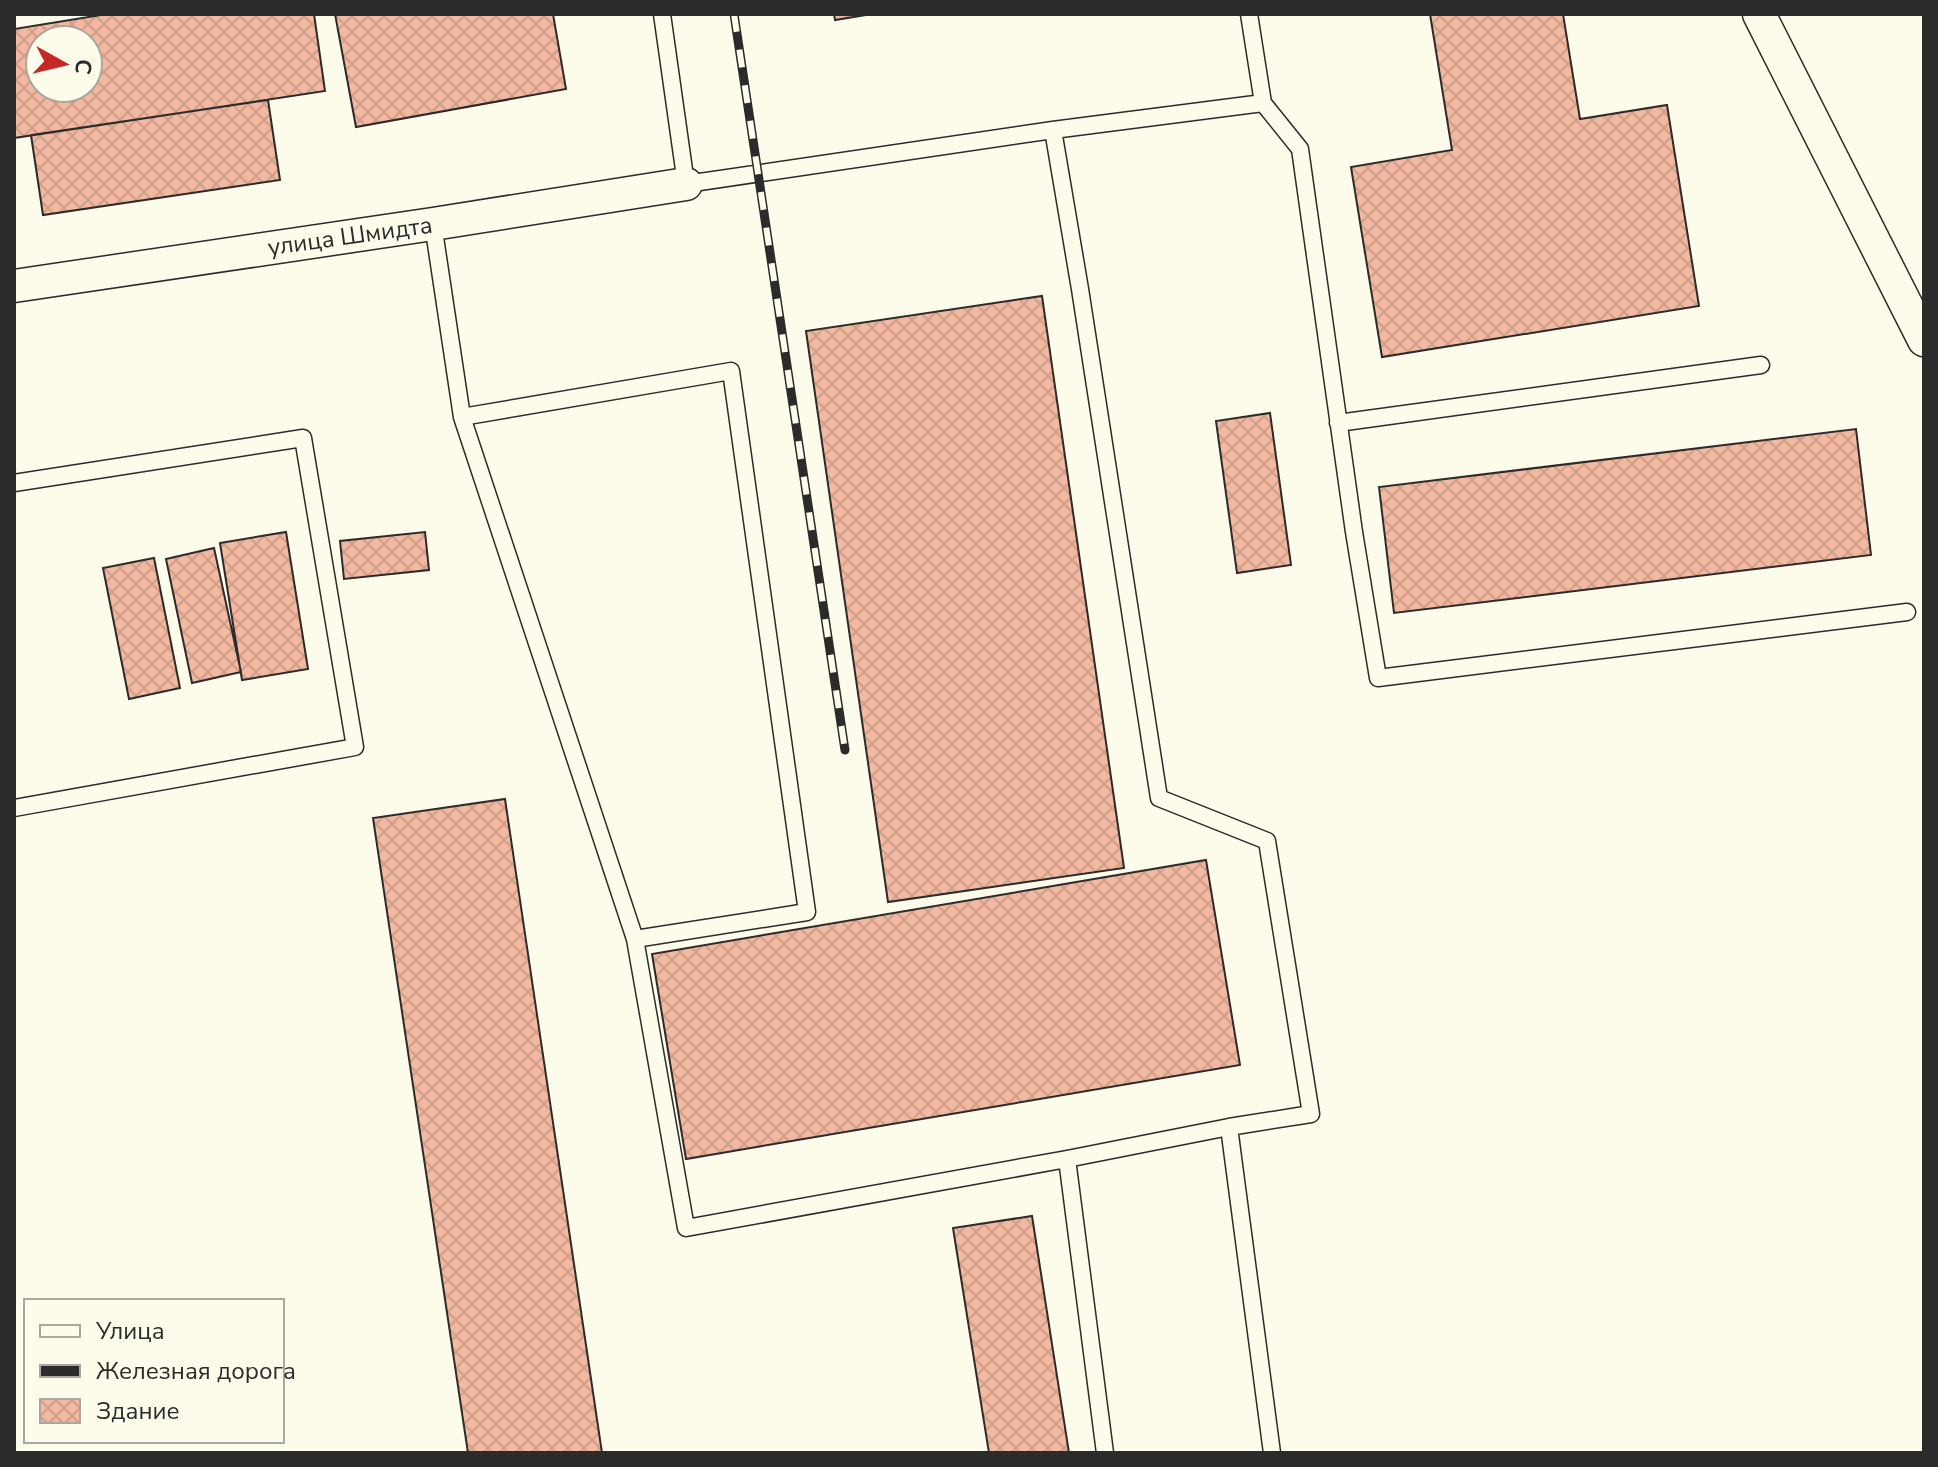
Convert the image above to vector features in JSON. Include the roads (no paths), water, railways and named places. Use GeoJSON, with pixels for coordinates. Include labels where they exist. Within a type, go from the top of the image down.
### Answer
{"type":"FeatureCollection","features":[{"type":"Feature","properties":{"kind":"street"},"geometry":{"type":"LineString","coordinates":[[1759,14],[1924,340]]}},
{"type":"Feature","properties":{"kind":"street","name":"улица Шмидта"},"geometry":{"type":"LineString","coordinates":[[14,286],[686,184]]}},
{"type":"Feature","properties":{"kind":"lane"},"geometry":{"type":"LineString","coordinates":[[662,14],[686,184],[1053,130],[1263,103]]}},
{"type":"Feature","properties":{"kind":"lane"},"geometry":{"type":"LineString","coordinates":[[1249,14],[1263,103],[1300,149],[1354,532],[1378,678],[1907,612]]}},
{"type":"Feature","properties":{"kind":"lane"},"geometry":{"type":"LineString","coordinates":[[433,224],[462,417],[635,939],[686,1228],[1311,1114],[1267,841],[1159,798],[1053,130]]}},
{"type":"Feature","properties":{"kind":"lane"},"geometry":{"type":"LineString","coordinates":[[1338,423],[1761,365]]}},
{"type":"Feature","properties":{"kind":"lane"},"geometry":{"type":"LineString","coordinates":[[462,417],[731,371],[807,912],[635,939]]}},
{"type":"Feature","properties":{"kind":"lane"},"geometry":{"type":"LineString","coordinates":[[14,483],[303,438],[355,747],[14,808]]}},
{"type":"Feature","properties":{"kind":"lane"},"geometry":{"type":"LineString","coordinates":[[1229,1127],[1272,1453]]}},
{"type":"Feature","properties":{"kind":"lane"},"geometry":{"type":"LineString","coordinates":[[1067,1159],[1105,1453]]}},
{"type":"Feature","properties":{"kind":"railway"},"geometry":{"type":"LineString","coordinates":[[734,14],[845,750]]}}]}
